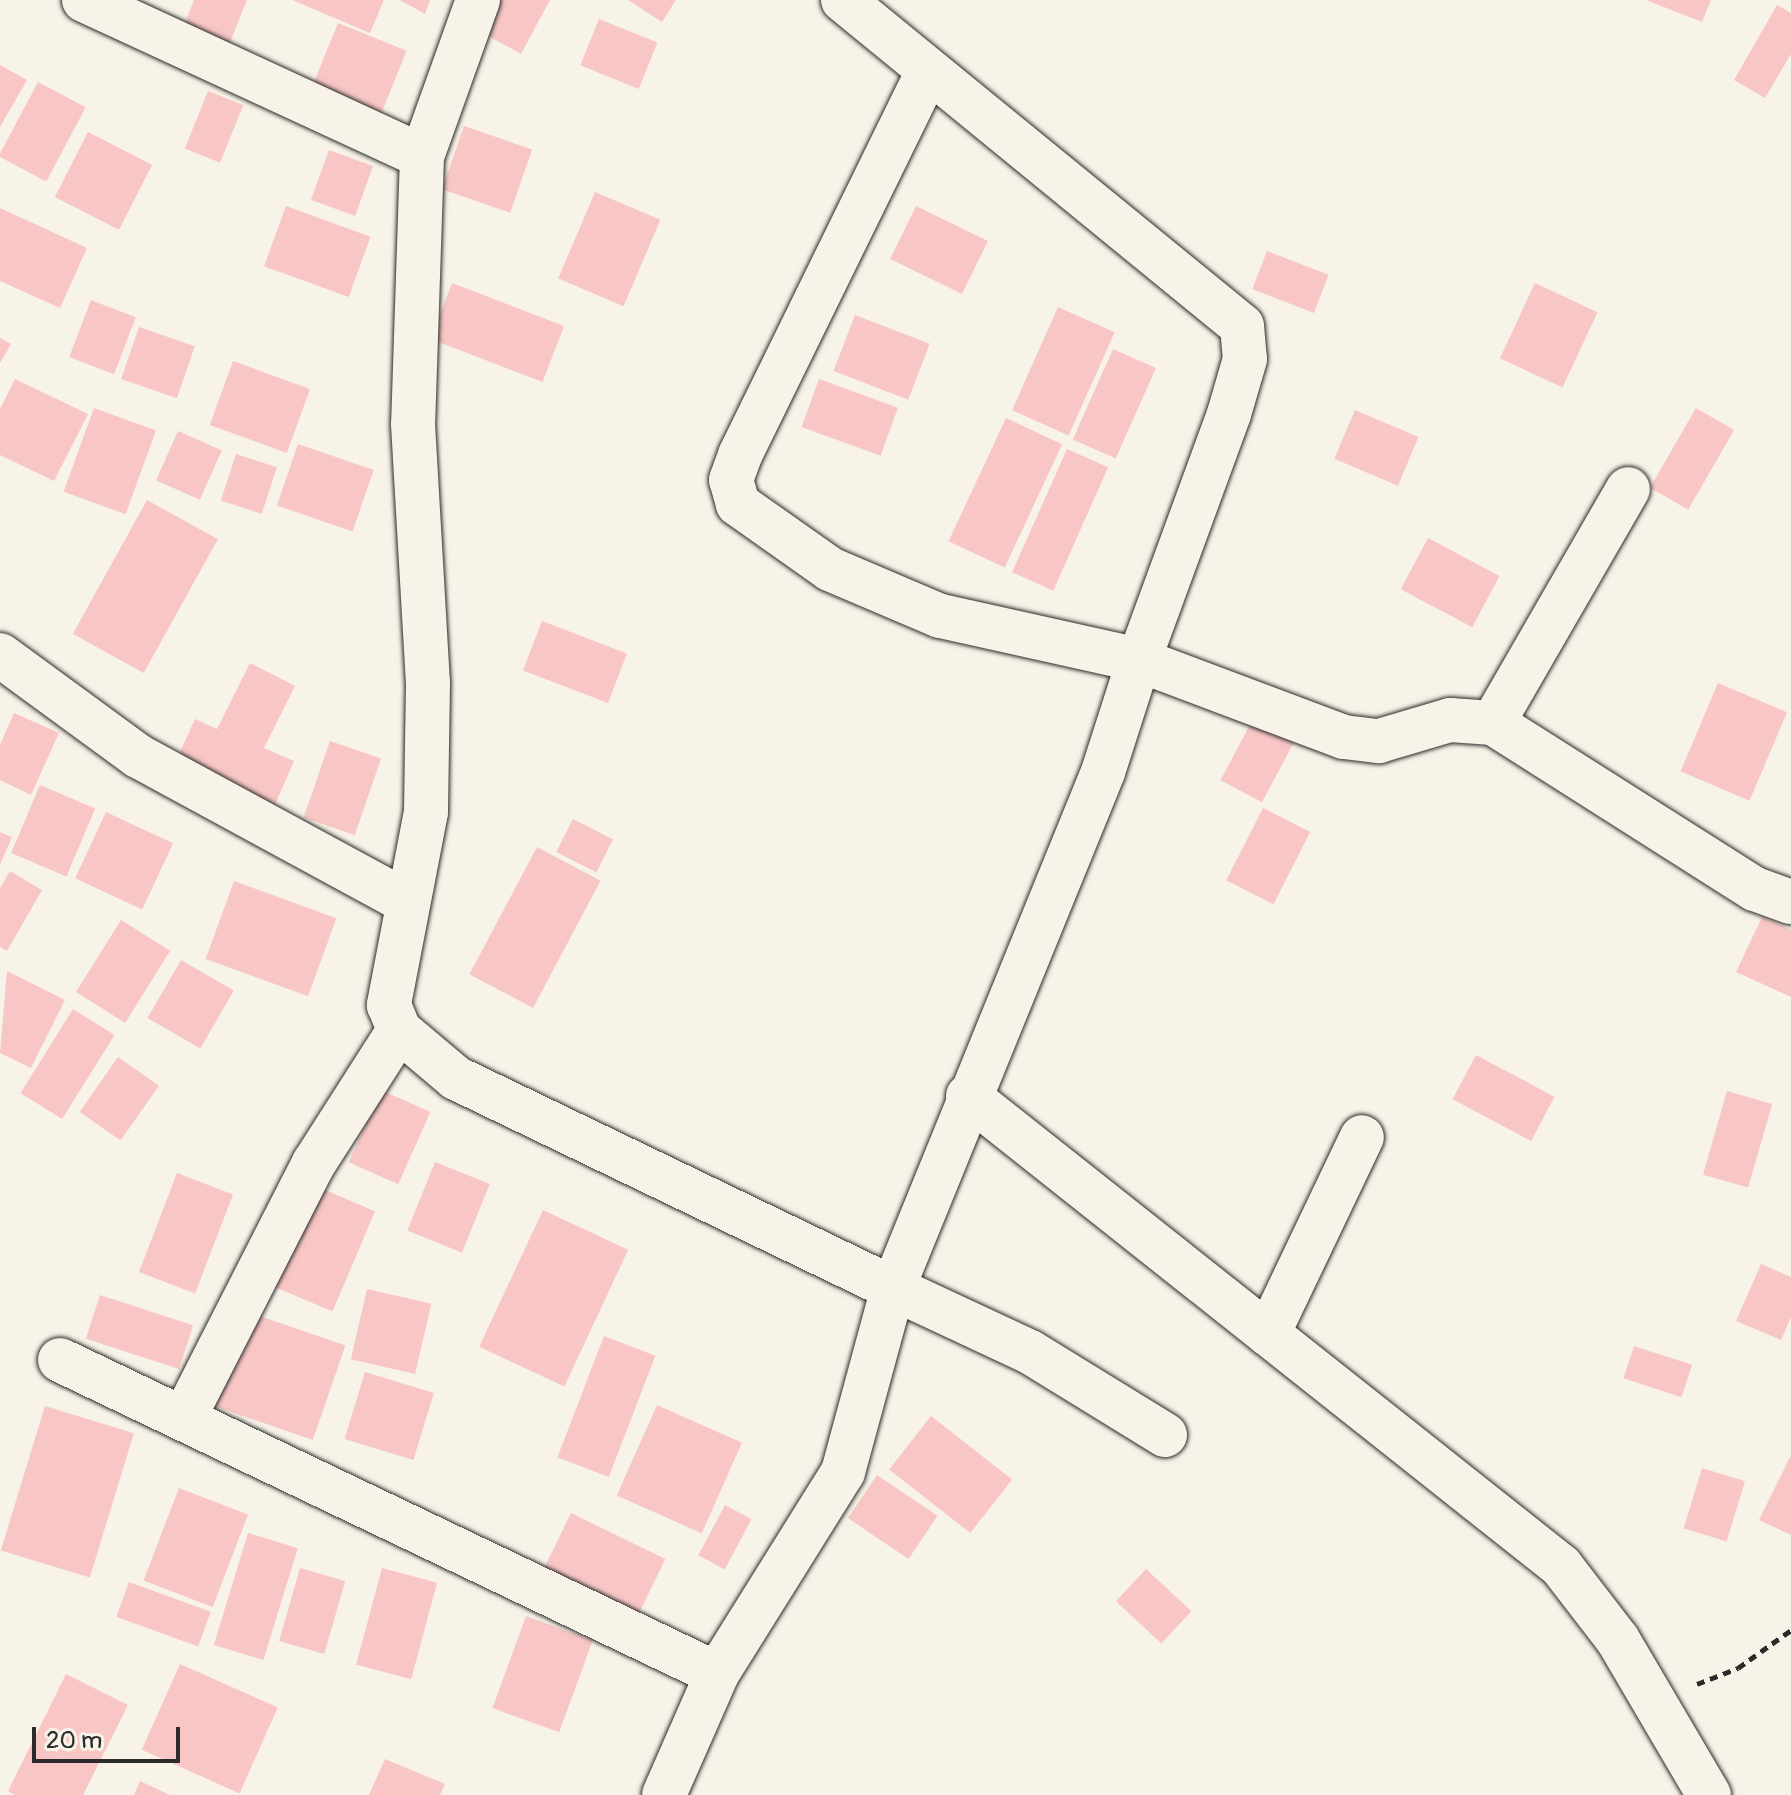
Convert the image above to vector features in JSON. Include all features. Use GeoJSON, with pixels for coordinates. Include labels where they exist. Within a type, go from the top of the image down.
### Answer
{"type":"FeatureCollection","features":[{"type":"Feature","properties":{"kind":"street"},"geometry":{"type":"LineString","coordinates":[[84,0],[422,156]]}},
{"type":"Feature","properties":{"kind":"street"},"geometry":{"type":"LineString","coordinates":[[478,0],[422,156],[413,424],[428,683],[426,812],[403,900],[389,1005],[399,1030],[456,1078],[1030,1352],[1165,1435]]}},
{"type":"Feature","properties":{"kind":"street"},"geometry":{"type":"LineString","coordinates":[[664,1795],[717,1674],[843,1472],[893,1288],[968,1096],[1103,772],[1139,660],[1229,414],[1245,359],[1242,326],[843,0]]}},
{"type":"Feature","properties":{"kind":"street"},"geometry":{"type":"LineString","coordinates":[[928,71],[740,455],[731,480],[738,504],[830,569],[940,616],[1139,660],[1344,737],[1379,741],[1450,720],[1493,723],[1755,889],[1791,902]]}},
{"type":"Feature","properties":{"kind":"street"},"geometry":{"type":"LineString","coordinates":[[1493,723],[1628,489]]}},
{"type":"Feature","properties":{"kind":"street"},"geometry":{"type":"LineString","coordinates":[[0,655],[138,756],[403,900]]}},
{"type":"Feature","properties":{"kind":"street"},"geometry":{"type":"LineString","coordinates":[[186,1414],[314,1163],[399,1030]]}},
{"type":"Feature","properties":{"kind":"street"},"geometry":{"type":"LineString","coordinates":[[968,1096],[1561,1566],[1654,1699],[1709,1795]]}},
{"type":"Feature","properties":{"kind":"street"},"geometry":{"type":"LineString","coordinates":[[1268,1334],[1362,1137]]}},
{"type":"Feature","properties":{"kind":"street"},"geometry":{"type":"LineString","coordinates":[[60,1360],[186,1414],[717,1674]]}},
{"type":"Feature","properties":{"kind":"path"},"geometry":{"type":"LineString","coordinates":[[1654,1699],[1738,1668],[1791,1630]]}},
{"type":"Feature","properties":{"kind":"building"},"geometry":{"type":"Polygon","coordinates":[[[194,0],[247,0],[229,45],[183,28],[194,0]]]}},
{"type":"Feature","properties":{"kind":"building"},"geometry":{"type":"Polygon","coordinates":[[[292,0],[384,0],[370,33],[292,0]]]}},
{"type":"Feature","properties":{"kind":"building"},"geometry":{"type":"Polygon","coordinates":[[[400,0],[430,0],[425,14],[400,0]]]}},
{"type":"Feature","properties":{"kind":"building"},"geometry":{"type":"Polygon","coordinates":[[[484,0],[550,0],[521,54],[470,26],[484,0]]]}},
{"type":"Feature","properties":{"kind":"building"},"geometry":{"type":"Polygon","coordinates":[[[628,0],[676,0],[662,22],[628,0]]]}},
{"type":"Feature","properties":{"kind":"building"},"geometry":{"type":"Polygon","coordinates":[[[1646,0],[1711,0],[1702,22],[1646,0]]]}},
{"type":"Feature","properties":{"kind":"building"},"geometry":{"type":"Polygon","coordinates":[[[1777,5],[1791,13],[1791,54],[1765,98],[1734,80],[1777,5]]]}},
{"type":"Feature","properties":{"kind":"building"},"geometry":{"type":"Polygon","coordinates":[[[599,19],[657,43],[639,89],[580,65],[599,19]]]}},
{"type":"Feature","properties":{"kind":"building"},"geometry":{"type":"Polygon","coordinates":[[[338,23],[407,51],[379,119],[310,92],[338,23]]]}},
{"type":"Feature","properties":{"kind":"building"},"geometry":{"type":"Polygon","coordinates":[[[0,65],[27,80],[0,127],[0,65]]]}},
{"type":"Feature","properties":{"kind":"building"},"geometry":{"type":"Polygon","coordinates":[[[38,82],[86,107],[46,182],[0,157],[38,82]]]}},
{"type":"Feature","properties":{"kind":"building"},"geometry":{"type":"Polygon","coordinates":[[[208,91],[243,105],[220,163],[185,148],[208,91]]]}},
{"type":"Feature","properties":{"kind":"building"},"geometry":{"type":"Polygon","coordinates":[[[464,126],[532,149],[510,213],[442,189],[464,126]]]}},
{"type":"Feature","properties":{"kind":"building"},"geometry":{"type":"Polygon","coordinates":[[[88,132],[152,165],[119,230],[55,197],[88,132]]]}},
{"type":"Feature","properties":{"kind":"building"},"geometry":{"type":"Polygon","coordinates":[[[329,150],[373,166],[355,216],[311,200],[329,150]]]}},
{"type":"Feature","properties":{"kind":"building"},"geometry":{"type":"Polygon","coordinates":[[[595,192],[660,220],[624,306],[558,279],[595,192]]]}},
{"type":"Feature","properties":{"kind":"building"},"geometry":{"type":"Polygon","coordinates":[[[286,206],[371,237],[349,297],[264,266],[286,206]]]}},
{"type":"Feature","properties":{"kind":"building"},"geometry":{"type":"Polygon","coordinates":[[[916,206],[988,241],[962,294],[890,259],[916,206]]]}},
{"type":"Feature","properties":{"kind":"building"},"geometry":{"type":"Polygon","coordinates":[[[0,208],[87,248],[60,308],[0,281],[0,208]]]}},
{"type":"Feature","properties":{"kind":"building"},"geometry":{"type":"Polygon","coordinates":[[[1267,251],[1329,275],[1314,313],[1252,289],[1267,251]]]}},
{"type":"Feature","properties":{"kind":"building"},"geometry":{"type":"Polygon","coordinates":[[[452,283],[564,326],[543,382],[430,339],[452,283]]]}},
{"type":"Feature","properties":{"kind":"building"},"geometry":{"type":"Polygon","coordinates":[[[1535,283],[1598,312],[1562,387],[1500,358],[1535,283]]]}},
{"type":"Feature","properties":{"kind":"building"},"geometry":{"type":"Polygon","coordinates":[[[91,300],[136,317],[114,374],[69,357],[91,300]]]}},
{"type":"Feature","properties":{"kind":"building"},"geometry":{"type":"Polygon","coordinates":[[[1058,307],[1115,332],[1069,435],[1012,410],[1058,307]]]}},
{"type":"Feature","properties":{"kind":"building"},"geometry":{"type":"Polygon","coordinates":[[[855,315],[930,344],[908,400],[833,371],[855,315]]]}},
{"type":"Feature","properties":{"kind":"building"},"geometry":{"type":"Polygon","coordinates":[[[139,327],[195,346],[177,398],[121,379],[139,327]]]}},
{"type":"Feature","properties":{"kind":"building"},"geometry":{"type":"Polygon","coordinates":[[[0,338],[11,344],[0,363],[0,338]]]}},
{"type":"Feature","properties":{"kind":"building"},"geometry":{"type":"Polygon","coordinates":[[[1113,349],[1156,368],[1116,459],[1073,439],[1113,349]]]}},
{"type":"Feature","properties":{"kind":"building"},"geometry":{"type":"Polygon","coordinates":[[[233,361],[310,389],[287,453],[210,425],[233,361]]]}},
{"type":"Feature","properties":{"kind":"building"},"geometry":{"type":"Polygon","coordinates":[[[15,379],[88,414],[54,481],[0,455],[0,409],[15,379]]]}},
{"type":"Feature","properties":{"kind":"building"},"geometry":{"type":"Polygon","coordinates":[[[819,379],[898,408],[880,456],[802,427],[819,379]]]}},
{"type":"Feature","properties":{"kind":"building"},"geometry":{"type":"Polygon","coordinates":[[[94,408],[156,431],[126,514],[64,492],[94,408]]]}},
{"type":"Feature","properties":{"kind":"building"},"geometry":{"type":"Polygon","coordinates":[[[1696,408],[1734,430],[1688,510],[1650,488],[1696,408]]]}},
{"type":"Feature","properties":{"kind":"building"},"geometry":{"type":"Polygon","coordinates":[[[1355,410],[1419,437],[1398,486],[1334,459],[1355,410]]]}},
{"type":"Feature","properties":{"kind":"building"},"geometry":{"type":"Polygon","coordinates":[[[1006,418],[1062,444],[1005,567],[949,541],[1006,418]]]}},
{"type":"Feature","properties":{"kind":"building"},"geometry":{"type":"Polygon","coordinates":[[[178,431],[222,451],[200,500],[156,480],[178,431]]]}},
{"type":"Feature","properties":{"kind":"building"},"geometry":{"type":"Polygon","coordinates":[[[298,444],[374,470],[352,532],[277,505],[298,444]]]}},
{"type":"Feature","properties":{"kind":"building"},"geometry":{"type":"Polygon","coordinates":[[[1067,449],[1108,467],[1053,591],[1012,572],[1067,449]]]}},
{"type":"Feature","properties":{"kind":"building"},"geometry":{"type":"Polygon","coordinates":[[[236,454],[277,467],[262,514],[221,501],[236,454]]]}},
{"type":"Feature","properties":{"kind":"building"},"geometry":{"type":"Polygon","coordinates":[[[147,500],[218,539],[144,673],[73,634],[147,500]]]}},
{"type":"Feature","properties":{"kind":"building"},"geometry":{"type":"Polygon","coordinates":[[[1428,538],[1500,576],[1472,627],[1401,589],[1428,538]]]}},
{"type":"Feature","properties":{"kind":"building"},"geometry":{"type":"Polygon","coordinates":[[[542,621],[627,654],[608,703],[523,670],[542,621]]]}},
{"type":"Feature","properties":{"kind":"building"},"geometry":{"type":"Polygon","coordinates":[[[250,663],[295,686],[264,748],[294,761],[274,807],[175,763],[195,719],[217,729],[250,663]]]}},
{"type":"Feature","properties":{"kind":"building"},"geometry":{"type":"Polygon","coordinates":[[[1718,683],[1787,712],[1750,801],[1680,771],[1718,683]]]}},
{"type":"Feature","properties":{"kind":"building"},"geometry":{"type":"Polygon","coordinates":[[[14,713],[59,733],[31,795],[0,780],[0,745],[14,713]]]}},
{"type":"Feature","properties":{"kind":"building"},"geometry":{"type":"Polygon","coordinates":[[[1252,721],[1293,743],[1262,802],[1221,780],[1252,721]]]}},
{"type":"Feature","properties":{"kind":"building"},"geometry":{"type":"Polygon","coordinates":[[[330,741],[381,759],[355,835],[304,818],[330,741]]]}},
{"type":"Feature","properties":{"kind":"building"},"geometry":{"type":"Polygon","coordinates":[[[40,785],[95,808],[66,877],[11,853],[40,785]]]}},
{"type":"Feature","properties":{"kind":"building"},"geometry":{"type":"Polygon","coordinates":[[[1263,808],[1310,832],[1273,904],[1226,880],[1263,808]]]}},
{"type":"Feature","properties":{"kind":"building"},"geometry":{"type":"Polygon","coordinates":[[[106,812],[173,843],[142,909],[75,878],[106,812]]]}},
{"type":"Feature","properties":{"kind":"building"},"geometry":{"type":"Polygon","coordinates":[[[573,819],[613,839],[596,872],[556,852],[573,819]]]}},
{"type":"Feature","properties":{"kind":"building"},"geometry":{"type":"Polygon","coordinates":[[[0,832],[12,837],[0,865],[0,832]]]}},
{"type":"Feature","properties":{"kind":"building"},"geometry":{"type":"Polygon","coordinates":[[[537,847],[601,881],[533,1008],[469,974],[537,847]]]}},
{"type":"Feature","properties":{"kind":"building"},"geometry":{"type":"Polygon","coordinates":[[[10,871],[42,890],[7,951],[0,947],[0,888],[10,871]]]}},
{"type":"Feature","properties":{"kind":"building"},"geometry":{"type":"Polygon","coordinates":[[[234,881],[336,918],[308,996],[206,959],[234,881]]]}},
{"type":"Feature","properties":{"kind":"building"},"geometry":{"type":"Polygon","coordinates":[[[1762,917],[1791,930],[1791,997],[1736,972],[1762,917]]]}},
{"type":"Feature","properties":{"kind":"building"},"geometry":{"type":"Polygon","coordinates":[[[121,920],[170,951],[125,1023],[76,992],[121,920]]]}},
{"type":"Feature","properties":{"kind":"building"},"geometry":{"type":"Polygon","coordinates":[[[181,960],[234,990],[200,1049],[148,1018],[181,960]]]}},
{"type":"Feature","properties":{"kind":"building"},"geometry":{"type":"Polygon","coordinates":[[[7,971],[65,1000],[31,1068],[0,1053],[7,971]]]}},
{"type":"Feature","properties":{"kind":"building"},"geometry":{"type":"Polygon","coordinates":[[[73,1009],[115,1035],[62,1119],[21,1093],[73,1009]]]}},
{"type":"Feature","properties":{"kind":"building"},"geometry":{"type":"Polygon","coordinates":[[[1476,1055],[1555,1097],[1531,1141],[1453,1099],[1476,1055]]]}},
{"type":"Feature","properties":{"kind":"building"},"geometry":{"type":"Polygon","coordinates":[[[118,1057],[159,1086],[121,1141],[80,1112],[118,1057]]]}},
{"type":"Feature","properties":{"kind":"building"},"geometry":{"type":"Polygon","coordinates":[[[381,1090],[430,1112],[398,1184],[349,1162],[381,1090]]]}},
{"type":"Feature","properties":{"kind":"building"},"geometry":{"type":"Polygon","coordinates":[[[1727,1091],[1772,1104],[1748,1188],[1703,1175],[1727,1091]]]}},
{"type":"Feature","properties":{"kind":"building"},"geometry":{"type":"Polygon","coordinates":[[[435,1162],[490,1184],[462,1253],[407,1231],[435,1162]]]}},
{"type":"Feature","properties":{"kind":"building"},"geometry":{"type":"Polygon","coordinates":[[[177,1173],[233,1195],[195,1293],[139,1272],[177,1173]]]}},
{"type":"Feature","properties":{"kind":"building"},"geometry":{"type":"Polygon","coordinates":[[[318,1187],[375,1211],[332,1312],[275,1287],[318,1187]]]}},
{"type":"Feature","properties":{"kind":"building"},"geometry":{"type":"Polygon","coordinates":[[[543,1210],[628,1250],[564,1387],[479,1347],[543,1210]]]}},
{"type":"Feature","properties":{"kind":"building"},"geometry":{"type":"Polygon","coordinates":[[[1761,1264],[1791,1277],[1791,1317],[1781,1340],[1736,1321],[1761,1264]]]}},
{"type":"Feature","properties":{"kind":"building"},"geometry":{"type":"Polygon","coordinates":[[[367,1289],[431,1304],[415,1374],[351,1359],[367,1289]]]}},
{"type":"Feature","properties":{"kind":"building"},"geometry":{"type":"Polygon","coordinates":[[[100,1295],[193,1325],[179,1369],[86,1339],[100,1295]]]}},
{"type":"Feature","properties":{"kind":"building"},"geometry":{"type":"Polygon","coordinates":[[[248,1312],[345,1346],[313,1440],[215,1407],[248,1312]]]}},
{"type":"Feature","properties":{"kind":"building"},"geometry":{"type":"Polygon","coordinates":[[[604,1336],[655,1356],[609,1477],[557,1457],[604,1336]]]}},
{"type":"Feature","properties":{"kind":"building"},"geometry":{"type":"Polygon","coordinates":[[[1634,1346],[1692,1365],[1682,1397],[1623,1378],[1634,1346]]]}},
{"type":"Feature","properties":{"kind":"building"},"geometry":{"type":"Polygon","coordinates":[[[365,1372],[434,1393],[413,1460],[345,1439],[365,1372]]]}},
{"type":"Feature","properties":{"kind":"building"},"geometry":{"type":"Polygon","coordinates":[[[657,1405],[742,1443],[702,1533],[617,1495],[657,1405]]]}},
{"type":"Feature","properties":{"kind":"building"},"geometry":{"type":"Polygon","coordinates":[[[45,1406],[134,1433],[90,1578],[1,1550],[45,1406]]]}},
{"type":"Feature","properties":{"kind":"building"},"geometry":{"type":"Polygon","coordinates":[[[931,1416],[1012,1479],[970,1533],[889,1470],[931,1416]]]}},
{"type":"Feature","properties":{"kind":"building"},"geometry":{"type":"Polygon","coordinates":[[[1791,1455],[1791,1535],[1759,1520],[1791,1455]]]}},
{"type":"Feature","properties":{"kind":"building"},"geometry":{"type":"Polygon","coordinates":[[[1702,1468],[1745,1481],[1727,1541],[1684,1528],[1702,1468]]]}},
{"type":"Feature","properties":{"kind":"building"},"geometry":{"type":"Polygon","coordinates":[[[877,1475],[938,1516],[908,1559],[848,1518],[877,1475]]]}},
{"type":"Feature","properties":{"kind":"building"},"geometry":{"type":"Polygon","coordinates":[[[179,1488],[248,1515],[213,1607],[144,1580],[179,1488]]]}},
{"type":"Feature","properties":{"kind":"building"},"geometry":{"type":"Polygon","coordinates":[[[725,1505],[751,1519],[725,1569],[698,1555],[725,1505]]]}},
{"type":"Feature","properties":{"kind":"building"},"geometry":{"type":"Polygon","coordinates":[[[571,1513],[665,1559],[639,1613],[545,1567],[571,1513]]]}},
{"type":"Feature","properties":{"kind":"building"},"geometry":{"type":"Polygon","coordinates":[[[248,1533],[298,1548],[264,1660],[214,1645],[248,1533]]]}},
{"type":"Feature","properties":{"kind":"building"},"geometry":{"type":"Polygon","coordinates":[[[300,1568],[345,1581],[324,1654],[279,1641],[300,1568]]]}},
{"type":"Feature","properties":{"kind":"building"},"geometry":{"type":"Polygon","coordinates":[[[382,1568],[437,1583],[411,1679],[356,1665],[382,1568]]]}},
{"type":"Feature","properties":{"kind":"building"},"geometry":{"type":"Polygon","coordinates":[[[1146,1569],[1191,1611],[1161,1643],[1116,1601],[1146,1569]]]}},
{"type":"Feature","properties":{"kind":"building"},"geometry":{"type":"Polygon","coordinates":[[[129,1582],[211,1612],[198,1647],[116,1617],[129,1582]]]}},
{"type":"Feature","properties":{"kind":"building"},"geometry":{"type":"Polygon","coordinates":[[[526,1616],[593,1640],[559,1732],[492,1708],[526,1616]]]}},
{"type":"Feature","properties":{"kind":"building"},"geometry":{"type":"Polygon","coordinates":[[[180,1664],[278,1708],[240,1793],[142,1750],[180,1664]]]}},
{"type":"Feature","properties":{"kind":"building"},"geometry":{"type":"Polygon","coordinates":[[[66,1674],[128,1705],[83,1795],[15,1795],[8,1791],[66,1674]]]}},
{"type":"Feature","properties":{"kind":"building"},"geometry":{"type":"Polygon","coordinates":[[[385,1759],[445,1784],[440,1795],[369,1795],[385,1759]]]}},
{"type":"Feature","properties":{"kind":"building"},"geometry":{"type":"Polygon","coordinates":[[[140,1781],[170,1795],[134,1795],[140,1781]]]}}]}
